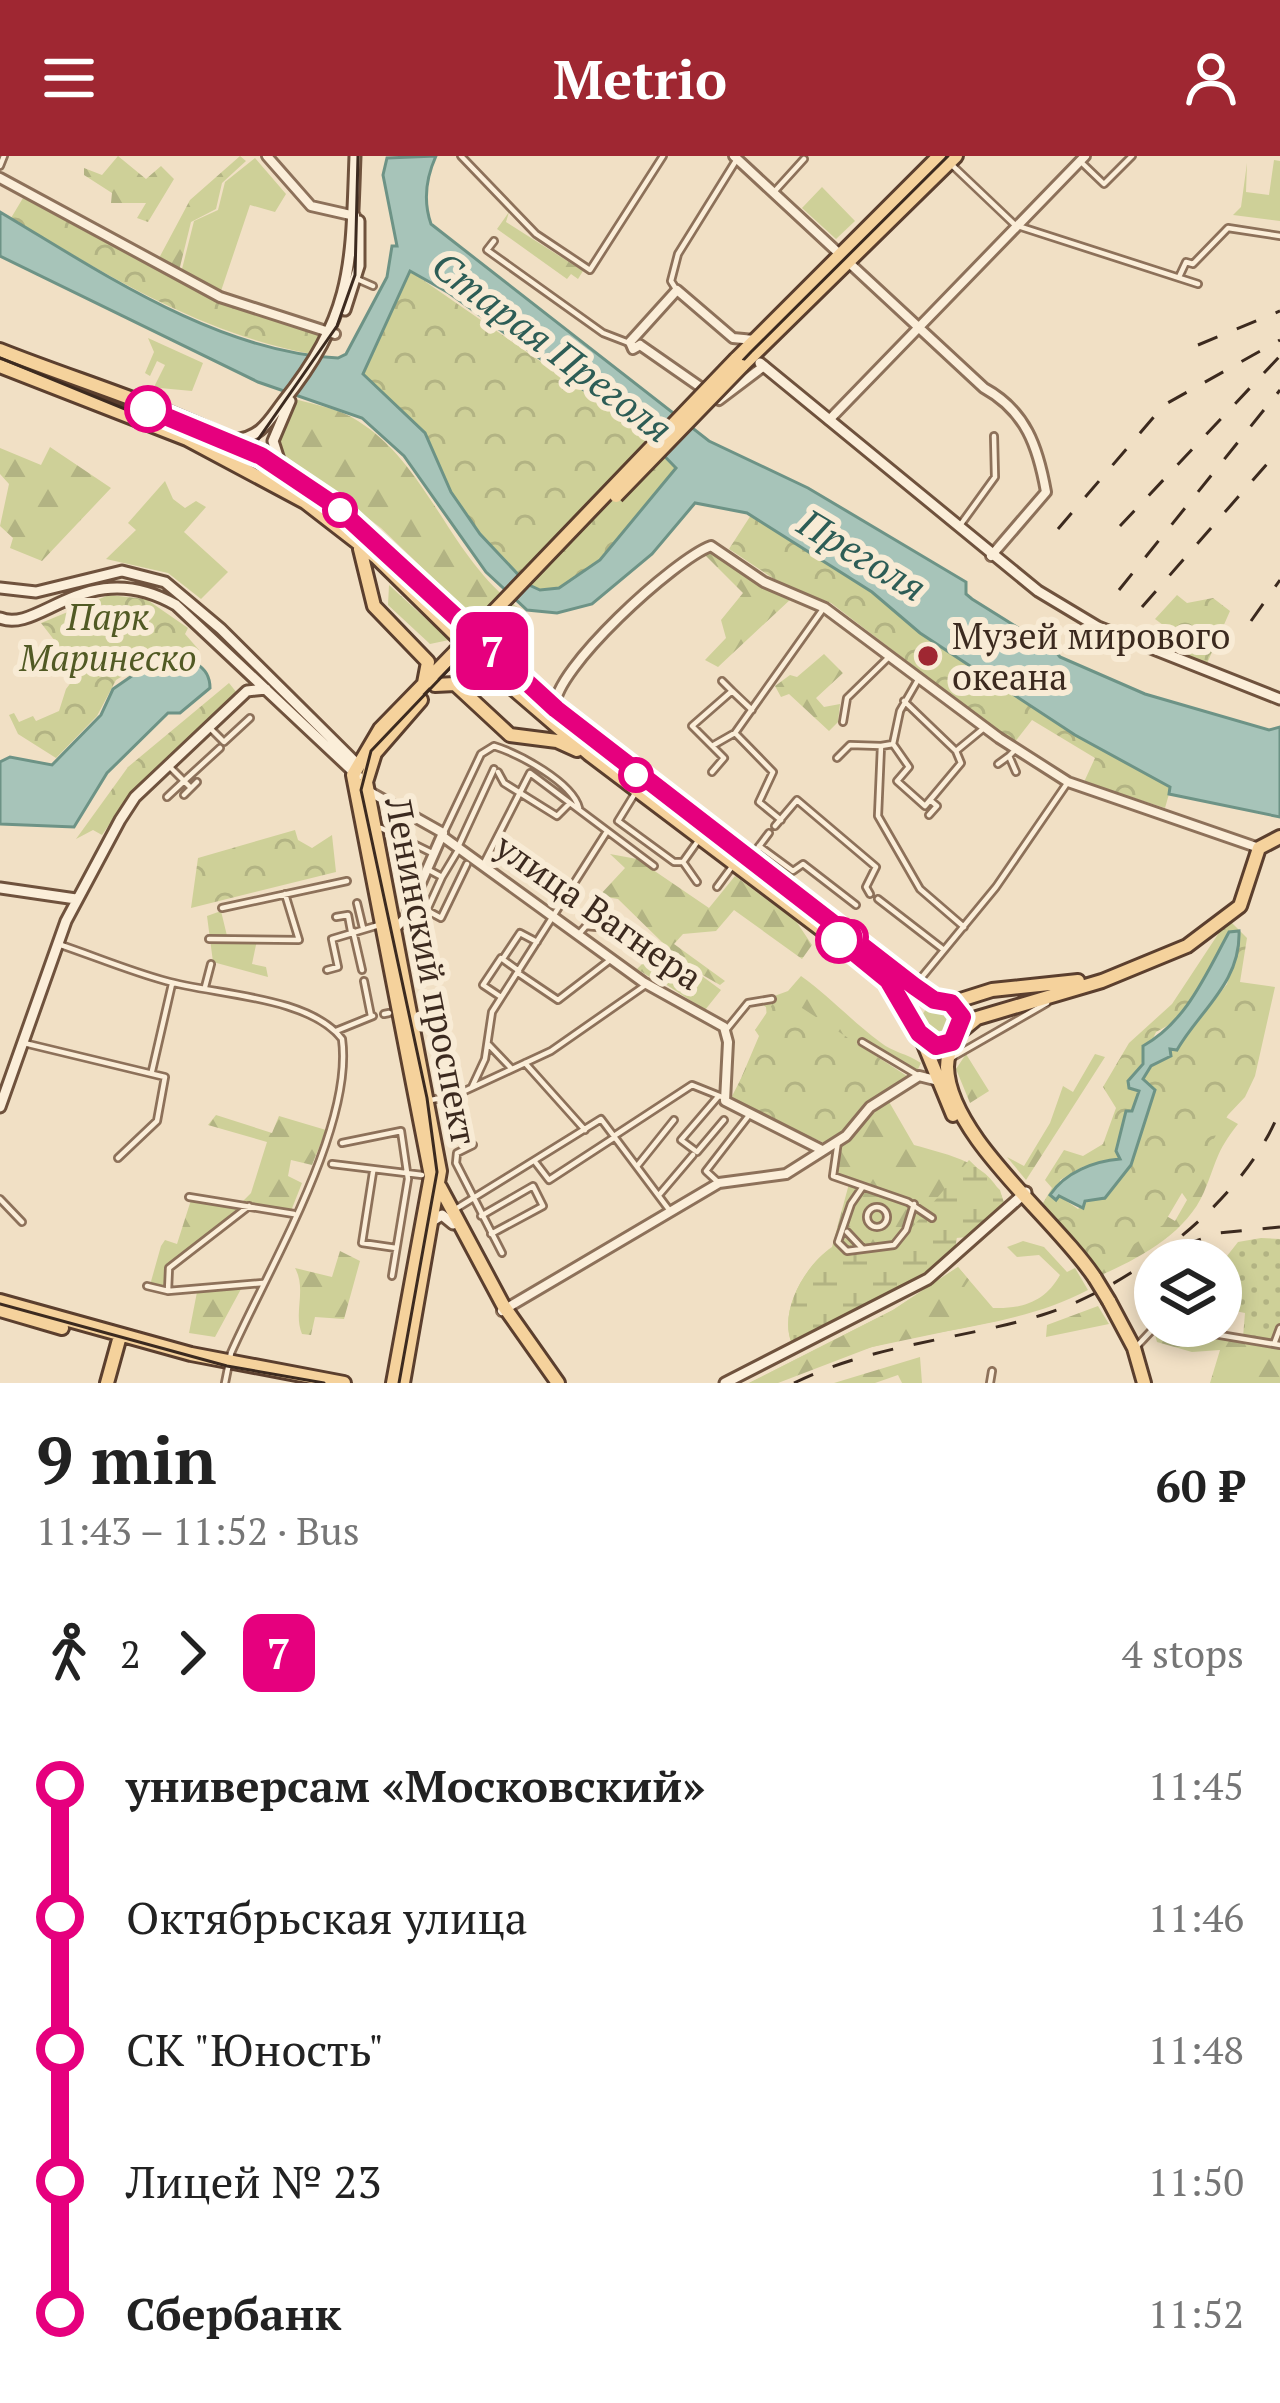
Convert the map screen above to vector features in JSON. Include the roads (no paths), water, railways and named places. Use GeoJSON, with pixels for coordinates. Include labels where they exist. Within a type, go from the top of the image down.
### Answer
{"type":"FeatureCollection","features":[{"type":"Feature","properties":{"kind":"main road"},"geometry":{"type":"LineString","coordinates":[[0,366],[29,370],[232,440],[258,434],[292,395],[333,333],[356,280],[358,156]]}},
{"type":"Feature","properties":{"kind":"main road","name":"Ленинский проспект"},"geometry":{"type":"LineString","coordinates":[[387,928],[390,910],[362,780],[389,734],[428,687],[739,363],[759,354],[844,254],[948,158]]}},
{"type":"Feature","properties":{"kind":"main road"},"geometry":{"type":"LineString","coordinates":[[333,333],[350,278],[356,216]]}},
{"type":"Feature","properties":{"kind":"main road"},"geometry":{"type":"LineString","coordinates":[[0,350],[29,370],[280,477],[353,538],[390,560],[418,598],[589,754],[934,1000],[951,1003],[992,990],[1080,980],[1161,952],[1212,927]]}},
{"type":"Feature","properties":{"kind":"main road"},"geometry":{"type":"LineString","coordinates":[[739,363],[759,354],[828,421],[991,556],[1098,627],[1280,699]]}},
{"type":"Feature","properties":{"kind":"main road"},"geometry":{"type":"LineString","coordinates":[[280,477],[273,441],[292,395]]}},
{"type":"Feature","properties":{"kind":"main road"},"geometry":{"type":"LineString","coordinates":[[218,436],[390,560],[697,830]]}},
{"type":"Feature","properties":{"kind":"main road"},"geometry":{"type":"LineString","coordinates":[[353,538],[366,560],[374,606],[428,662],[428,687],[455,684],[510,735],[557,741],[589,754]]}},
{"type":"Feature","properties":{"kind":"main road"},"geometry":{"type":"LineString","coordinates":[[7,591],[46,590],[106,572],[134,572],[180,590],[362,780]]}},
{"type":"Feature","properties":{"kind":"main road"},"geometry":{"type":"LineString","coordinates":[[418,598],[389,582],[375,594],[381,609],[428,652],[458,656],[459,681],[507,728],[523,732],[533,715],[502,679]]}},
{"type":"Feature","properties":{"kind":"main road"},"geometry":{"type":"LineString","coordinates":[[0,618],[17,621],[96,588],[122,586],[158,595],[266,689],[343,746],[362,780]]}},
{"type":"Feature","properties":{"kind":"main road"},"geometry":{"type":"LineString","coordinates":[[7,591],[27,606],[17,621]]}},
{"type":"Feature","properties":{"kind":"main road"},"geometry":{"type":"LineString","coordinates":[[212,638],[221,628]]}},
{"type":"Feature","properties":{"kind":"main road"},"geometry":{"type":"LineString","coordinates":[[247,671],[247,691]]}},
{"type":"Feature","properties":{"kind":"main road","name":"Ленинский проспект"},"geometry":{"type":"LineString","coordinates":[[393,1383],[445,1204],[387,928],[362,780],[380,729],[428,687]]}},
{"type":"Feature","properties":{"kind":"main road"},"geometry":{"type":"LineString","coordinates":[[0,1107],[76,899],[129,806],[247,691],[266,689]]}},
{"type":"Feature","properties":{"kind":"main road"},"geometry":{"type":"LineString","coordinates":[[343,746],[356,747],[380,729]]}},
{"type":"Feature","properties":{"kind":"main road"},"geometry":{"type":"LineString","coordinates":[[742,862],[874,967],[930,1045],[956,1037],[976,1018],[1034,1005],[1167,958],[1244,900],[1259,848],[1280,837]]}},
{"type":"Feature","properties":{"kind":"main road"},"geometry":{"type":"LineString","coordinates":[[0,888],[76,899]]}},
{"type":"Feature","properties":{"kind":"main road"},"geometry":{"type":"LineString","coordinates":[[916,1026],[934,1000]]}},
{"type":"Feature","properties":{"kind":"main road"},"geometry":{"type":"LineString","coordinates":[[951,1003],[962,1017],[948,1059],[967,1127],[1093,1279],[1134,1348],[1142,1383]]}},
{"type":"Feature","properties":{"kind":"main road"},"geometry":{"type":"LineString","coordinates":[[916,1026],[967,1140],[1024,1194]]}},
{"type":"Feature","properties":{"kind":"main road","name":"Ленинский проспект"},"geometry":{"type":"LineString","coordinates":[[403,1383],[434,1220],[445,1204],[425,1101]]}},
{"type":"Feature","properties":{"kind":"main road"},"geometry":{"type":"LineString","coordinates":[[724,1383],[928,1279],[1024,1194]]}},
{"type":"Feature","properties":{"kind":"main road"},"geometry":{"type":"LineString","coordinates":[[445,1204],[484,1263],[503,1310]]}},
{"type":"Feature","properties":{"kind":"main road"},"geometry":{"type":"LineString","coordinates":[[445,1204],[503,1310],[555,1383]]}},
{"type":"Feature","properties":{"kind":"main road"},"geometry":{"type":"LineString","coordinates":[[1106,1302],[1142,1383]]}},
{"type":"Feature","properties":{"kind":"main road"},"geometry":{"type":"LineString","coordinates":[[0,1305],[227,1372],[298,1383]]}},
{"type":"Feature","properties":{"kind":"main road"},"geometry":{"type":"LineString","coordinates":[[110,1383],[122,1341]]}},
{"type":"Feature","properties":{"kind":"main road"},"geometry":{"type":"LineString","coordinates":[[227,1372],[344,1383]]}},
{"type":"Feature","properties":{"kind":"street"},"geometry":{"type":"LineString","coordinates":[[0,166],[4,156]]}},
{"type":"Feature","properties":{"kind":"street"},"geometry":{"type":"LineString","coordinates":[[267,156],[311,206],[356,216]]}},
{"type":"Feature","properties":{"kind":"street"},"geometry":{"type":"LineString","coordinates":[[461,156],[542,240],[590,270],[662,156]]}},
{"type":"Feature","properties":{"kind":"street"},"geometry":{"type":"LineString","coordinates":[[828,421],[916,325],[1082,159],[1104,184],[1132,156]]}},
{"type":"Feature","properties":{"kind":"street"},"geometry":{"type":"LineString","coordinates":[[494,241],[487,250],[562,306],[636,342],[719,400],[759,354],[733,338],[671,281],[678,254],[736,158],[1014,410],[1040,451],[1046,491],[991,556]]}},
{"type":"Feature","properties":{"kind":"street"},"geometry":{"type":"LineString","coordinates":[[948,158],[1015,225],[1198,284]]}},
{"type":"Feature","properties":{"kind":"street"},"geometry":{"type":"LineString","coordinates":[[774,191],[804,159]]}},
{"type":"Feature","properties":{"kind":"street"},"geometry":{"type":"LineString","coordinates":[[0,178],[55,212],[220,297],[333,333]]}},
{"type":"Feature","properties":{"kind":"street"},"geometry":{"type":"LineString","coordinates":[[1179,277],[1186,262],[1193,264],[1228,228],[1280,236]]}},
{"type":"Feature","properties":{"kind":"street"},"geometry":{"type":"LineString","coordinates":[[356,280],[373,286]]}},
{"type":"Feature","properties":{"kind":"street"},"geometry":{"type":"LineString","coordinates":[[636,342],[677,290]]}},
{"type":"Feature","properties":{"kind":"street"},"geometry":{"type":"LineString","coordinates":[[562,306],[570,295]]}},
{"type":"Feature","properties":{"kind":"street"},"geometry":{"type":"LineString","coordinates":[[733,338],[739,363]]}},
{"type":"Feature","properties":{"kind":"street"},"geometry":{"type":"LineString","coordinates":[[957,528],[986,497],[995,477],[994,436]]}},
{"type":"Feature","properties":{"kind":"street"},"geometry":{"type":"LineString","coordinates":[[556,709],[558,686],[608,629],[705,547],[764,582],[825,608],[1013,753],[1068,782],[1259,848]]}},
{"type":"Feature","properties":{"kind":"street"},"geometry":{"type":"LineString","coordinates":[[712,746],[737,730],[753,712],[825,608]]}},
{"type":"Feature","properties":{"kind":"street"},"geometry":{"type":"LineString","coordinates":[[0,629],[17,621]]}},
{"type":"Feature","properties":{"kind":"street"},"geometry":{"type":"LineString","coordinates":[[843,722],[847,698],[890,656]]}},
{"type":"Feature","properties":{"kind":"street"},"geometry":{"type":"LineString","coordinates":[[892,744],[904,701],[919,678]]}},
{"type":"Feature","properties":{"kind":"street"},"geometry":{"type":"LineString","coordinates":[[722,681],[753,712]]}},
{"type":"Feature","properties":{"kind":"street"},"geometry":{"type":"LineString","coordinates":[[533,688],[558,686]]}},
{"type":"Feature","properties":{"kind":"street"},"geometry":{"type":"LineString","coordinates":[[712,772],[724,758],[692,726],[732,691]]}},
{"type":"Feature","properties":{"kind":"street"},"geometry":{"type":"LineString","coordinates":[[892,744],[909,767],[897,781],[921,803],[930,800],[961,764],[956,751],[904,701]]}},
{"type":"Feature","properties":{"kind":"street"},"geometry":{"type":"LineString","coordinates":[[209,727],[224,742],[250,718]]}},
{"type":"Feature","properties":{"kind":"street"},"geometry":{"type":"LineString","coordinates":[[956,751],[984,728]]}},
{"type":"Feature","properties":{"kind":"street"},"geometry":{"type":"LineString","coordinates":[[737,730],[773,772],[759,802],[778,823],[797,800],[876,867],[866,886],[870,893]]}},
{"type":"Feature","properties":{"kind":"street"},"geometry":{"type":"LineString","coordinates":[[837,758],[850,745],[892,744]]}},
{"type":"Feature","properties":{"kind":"street"},"geometry":{"type":"LineString","coordinates":[[494,746],[502,751]]}},
{"type":"Feature","properties":{"kind":"street"},"geometry":{"type":"LineString","coordinates":[[327,970],[338,967],[332,939],[363,928],[387,928],[406,917],[481,754],[494,746]]}},
{"type":"Feature","properties":{"kind":"street"},"geometry":{"type":"LineString","coordinates":[[494,746],[547,775],[575,796],[578,809]]}},
{"type":"Feature","properties":{"kind":"street"},"geometry":{"type":"LineString","coordinates":[[881,746],[878,816],[920,889],[964,927]]}},
{"type":"Feature","properties":{"kind":"street"},"geometry":{"type":"LineString","coordinates":[[167,797],[220,748]]}},
{"type":"Feature","properties":{"kind":"street"},"geometry":{"type":"LineString","coordinates":[[998,764],[1013,753]]}},
{"type":"Feature","properties":{"kind":"street"},"geometry":{"type":"LineString","coordinates":[[1013,753],[1016,772]]}},
{"type":"Feature","properties":{"kind":"street"},"geometry":{"type":"LineString","coordinates":[[168,765],[191,788]]}},
{"type":"Feature","properties":{"kind":"street"},"geometry":{"type":"LineString","coordinates":[[427,910],[496,770],[519,792],[557,816],[570,803]]}},
{"type":"Feature","properties":{"kind":"street"},"geometry":{"type":"LineString","coordinates":[[483,865],[530,772],[654,866]]}},
{"type":"Feature","properties":{"kind":"street","name":"улица Вагнера"},"geometry":{"type":"LineString","coordinates":[[362,780],[647,984],[726,1030]]}},
{"type":"Feature","properties":{"kind":"street"},"geometry":{"type":"LineString","coordinates":[[184,795],[197,782]]}},
{"type":"Feature","properties":{"kind":"street"},"geometry":{"type":"LineString","coordinates":[[914,986],[964,927],[1068,782]]}},
{"type":"Feature","properties":{"kind":"street"},"geometry":{"type":"LineString","coordinates":[[637,790],[618,821],[674,862],[683,862]]}},
{"type":"Feature","properties":{"kind":"street"},"geometry":{"type":"LineString","coordinates":[[929,815],[937,806],[930,800]]}},
{"type":"Feature","properties":{"kind":"street"},"geometry":{"type":"LineString","coordinates":[[381,828],[434,854]]}},
{"type":"Feature","properties":{"kind":"street"},"geometry":{"type":"LineString","coordinates":[[683,862],[697,830]]}},
{"type":"Feature","properties":{"kind":"street"},"geometry":{"type":"LineString","coordinates":[[472,1088],[488,1044],[492,1012],[606,833]]}},
{"type":"Feature","properties":{"kind":"street"},"geometry":{"type":"LineString","coordinates":[[717,887],[769,833]]}},
{"type":"Feature","properties":{"kind":"street"},"geometry":{"type":"LineString","coordinates":[[760,846],[793,871],[803,864],[856,905]]}},
{"type":"Feature","properties":{"kind":"street"},"geometry":{"type":"LineString","coordinates":[[683,862],[697,882]]}},
{"type":"Feature","properties":{"kind":"street"},"geometry":{"type":"LineString","coordinates":[[413,903],[441,918],[467,864]]}},
{"type":"Feature","properties":{"kind":"street"},"geometry":{"type":"LineString","coordinates":[[427,869],[442,877]]}},
{"type":"Feature","properties":{"kind":"street"},"geometry":{"type":"LineString","coordinates":[[222,908],[347,881]]}},
{"type":"Feature","properties":{"kind":"street"},"geometry":{"type":"LineString","coordinates":[[209,938],[299,940],[285,894]]}},
{"type":"Feature","properties":{"kind":"street"},"geometry":{"type":"LineString","coordinates":[[878,899],[944,950]]}},
{"type":"Feature","properties":{"kind":"street"},"geometry":{"type":"LineString","coordinates":[[357,903],[363,928]]}},
{"type":"Feature","properties":{"kind":"street"},"geometry":{"type":"LineString","coordinates":[[390,910],[406,917]]}},
{"type":"Feature","properties":{"kind":"street"},"geometry":{"type":"LineString","coordinates":[[336,917],[348,915],[362,970]]}},
{"type":"Feature","properties":{"kind":"street"},"geometry":{"type":"LineString","coordinates":[[579,934],[586,926],[607,928],[629,941]]}},
{"type":"Feature","properties":{"kind":"street"},"geometry":{"type":"LineString","coordinates":[[501,997],[483,986],[520,933],[537,942]]}},
{"type":"Feature","properties":{"kind":"street"},"geometry":{"type":"LineString","coordinates":[[58,944],[172,983],[306,1013],[336,1031],[344,1043],[330,1131],[227,1372]]}},
{"type":"Feature","properties":{"kind":"street"},"geometry":{"type":"LineString","coordinates":[[502,959],[558,1000],[612,959]]}},
{"type":"Feature","properties":{"kind":"street"},"geometry":{"type":"LineString","coordinates":[[205,987],[211,964]]}},
{"type":"Feature","properties":{"kind":"street"},"geometry":{"type":"LineString","coordinates":[[336,1031],[372,1016],[364,981]]}},
{"type":"Feature","properties":{"kind":"street"},"geometry":{"type":"LineString","coordinates":[[152,1070],[172,983]]}},
{"type":"Feature","properties":{"kind":"street"},"geometry":{"type":"LineString","coordinates":[[425,1101],[472,1088],[576,1037],[647,984]]}},
{"type":"Feature","properties":{"kind":"street"},"geometry":{"type":"LineString","coordinates":[[724,1120],[697,1152],[682,1140],[719,1097],[726,1030],[748,1003],[772,999]]}},
{"type":"Feature","properties":{"kind":"street"},"geometry":{"type":"LineString","coordinates":[[948,1059],[1034,1005]]}},
{"type":"Feature","properties":{"kind":"street"},"geometry":{"type":"LineString","coordinates":[[24,1042],[161,1073],[166,1080],[157,1121],[118,1158]]}},
{"type":"Feature","properties":{"kind":"street"},"geometry":{"type":"LineString","coordinates":[[862,1042],[919,1076],[939,1082]]}},
{"type":"Feature","properties":{"kind":"street"},"geometry":{"type":"LineString","coordinates":[[488,1044],[510,1067]]}},
{"type":"Feature","properties":{"kind":"street"},"geometry":{"type":"LineString","coordinates":[[525,1063],[585,1130]]}},
{"type":"Feature","properties":{"kind":"street"},"geometry":{"type":"LineString","coordinates":[[503,1310],[719,1183],[739,1177],[778,1177],[838,1141],[870,1107],[919,1076]]}},
{"type":"Feature","properties":{"kind":"street"},"geometry":{"type":"LineString","coordinates":[[536,1163],[551,1179],[692,1085],[822,1150]]}},
{"type":"Feature","properties":{"kind":"street"},"geometry":{"type":"LineString","coordinates":[[719,1183],[706,1171],[750,1114]]}},
{"type":"Feature","properties":{"kind":"street"},"geometry":{"type":"LineString","coordinates":[[445,1204],[472,1199],[601,1119],[670,1211]]}},
{"type":"Feature","properties":{"kind":"street"},"geometry":{"type":"LineString","coordinates":[[638,1165],[674,1120]]}},
{"type":"Feature","properties":{"kind":"street"},"geometry":{"type":"LineString","coordinates":[[342,1143],[401,1131],[407,1172],[392,1276]]}},
{"type":"Feature","properties":{"kind":"street"},"geometry":{"type":"LineString","coordinates":[[838,1141],[833,1176],[882,1201],[914,1204],[932,1217]]}},
{"type":"Feature","properties":{"kind":"street"},"geometry":{"type":"LineString","coordinates":[[473,1144],[457,1153],[458,1167],[502,1253]]}},
{"type":"Feature","properties":{"kind":"street"},"geometry":{"type":"LineString","coordinates":[[659,1195],[693,1155]]}},
{"type":"Feature","properties":{"kind":"street"},"geometry":{"type":"LineString","coordinates":[[332,1164],[422,1174]]}},
{"type":"Feature","properties":{"kind":"street"},"geometry":{"type":"LineString","coordinates":[[439,1168],[458,1167]]}},
{"type":"Feature","properties":{"kind":"street"},"geometry":{"type":"LineString","coordinates":[[373,1172],[362,1243],[396,1248]]}},
{"type":"Feature","properties":{"kind":"street"},"geometry":{"type":"LineString","coordinates":[[481,1216],[533,1186],[543,1206],[491,1234]]}},
{"type":"Feature","properties":{"kind":"street"},"geometry":{"type":"LineString","coordinates":[[862,1188],[850,1204],[838,1242],[847,1251],[894,1245],[906,1230],[914,1204]]}},
{"type":"Feature","properties":{"kind":"street"},"geometry":{"type":"LineString","coordinates":[[189,1197],[294,1214]]}},
{"type":"Feature","properties":{"kind":"street"},"geometry":{"type":"LineString","coordinates":[[0,1199],[22,1222]]}},
{"type":"Feature","properties":{"kind":"street"},"geometry":{"type":"LineString","coordinates":[[168,1291],[169,1268],[249,1206]]}},
{"type":"Feature","properties":{"kind":"street"},"geometry":{"type":"LineString","coordinates":[[847,1232],[862,1248]]}},
{"type":"Feature","properties":{"kind":"street"},"geometry":{"type":"LineString","coordinates":[[148,1286],[168,1291],[263,1283]]}},
{"type":"Feature","properties":{"kind":"street"},"geometry":{"type":"LineString","coordinates":[[1134,1348],[1152,1330],[1178,1328],[1277,1344],[1280,1328]]}},
{"type":"Feature","properties":{"kind":"street"},"geometry":{"type":"LineString","coordinates":[[990,1383],[992,1371]]}},
{"type":"Feature","properties":{"kind":"water"},"geometry":{"type":"Polygon","coordinates":[[[436,156],[427,190],[431,224],[709,441],[808,488],[966,582],[966,594],[972,599],[1039,641],[1045,638],[1060,657],[1145,694],[1269,730],[1280,727],[1280,817],[1169,794],[1170,787],[1075,735],[920,633],[872,592],[747,513],[695,503],[652,554],[592,604],[557,613],[527,610],[486,572],[404,456],[362,418],[258,382],[0,256],[0,212],[119,283],[205,325],[248,341],[338,358],[346,354],[387,277],[392,246],[397,246],[383,175],[387,158],[436,156]],[[410,271],[363,374],[425,433],[451,492],[480,534],[527,584],[540,590],[559,588],[600,560],[676,468],[638,429],[449,293],[410,271]]]}},
{"type":"Feature","properties":{"kind":"water"},"geometry":{"type":"Polygon","coordinates":[[[168,658],[196,664],[206,673],[210,688],[180,713],[168,713],[107,773],[74,827],[0,824],[0,762],[10,757],[52,765],[101,715],[113,689],[149,664],[168,658]]]}},
{"type":"Feature","properties":{"kind":"water"},"geometry":{"type":"Polygon","coordinates":[[[1239,931],[1233,966],[1217,995],[1177,1050],[1170,1049],[1171,1056],[1151,1066],[1143,1079],[1155,1090],[1131,1165],[1105,1198],[1085,1201],[1083,1208],[1059,1196],[1056,1200],[1050,1195],[1072,1174],[1120,1159],[1116,1151],[1126,1111],[1132,1111],[1139,1091],[1129,1088],[1128,1081],[1143,1064],[1143,1046],[1183,1011],[1229,932],[1239,931]]]}},
{"type":"Feature","properties":{"kind":"tram line"},"geometry":{"type":"LineString","coordinates":[[0,358],[230,452],[250,451],[337,326],[355,275],[358,156]]}},
{"type":"Feature","properties":{"kind":"tram line"},"geometry":{"type":"LineString","coordinates":[[399,1383],[437,1172],[427,1098],[361,790],[371,751],[751,352],[948,156]]}},
{"type":"Feature","properties":{"kind":"tram line"},"geometry":{"type":"LineString","coordinates":[[0,1304],[227,1366],[324,1383]]}},
{"type":"Feature","properties":{"kind":"railway"},"geometry":{"type":"LineString","coordinates":[[1198,345],[1280,311]]}},
{"type":"Feature","properties":{"kind":"railway"},"geometry":{"type":"LineString","coordinates":[[1058,529],[1164,405],[1280,340]]}},
{"type":"Feature","properties":{"kind":"railway"},"geometry":{"type":"LineString","coordinates":[[1120,526],[1280,356]]}},
{"type":"Feature","properties":{"kind":"railway"},"geometry":{"type":"LineString","coordinates":[[1119,590],[1280,390]]}},
{"type":"Feature","properties":{"kind":"railway"},"geometry":{"type":"LineString","coordinates":[[1142,607],[1280,449]]}},
{"type":"Feature","properties":{"kind":"railway"},"geometry":{"type":"LineString","coordinates":[[1251,621],[1280,580]]}},
{"type":"Feature","properties":{"kind":"railway"},"geometry":{"type":"LineString","coordinates":[[794,1383],[855,1359],[1042,1315],[1113,1284],[1214,1207],[1264,1143],[1280,1110]]}},
{"type":"Feature","properties":{"kind":"railway"},"geometry":{"type":"LineString","coordinates":[[1201,1239],[1280,1227]]}},
{"type":"Feature","properties":{"kind":"place","name":"Музей мирового океана"},"geometry":{"type":"Point","coordinates":[928,656]}},
{"type":"Feature","properties":{"kind":"water label","name":"Старая Преголя"},"geometry":{"type":"Point","coordinates":[553,346]}},
{"type":"Feature","properties":{"kind":"water label","name":"Преголя"},"geometry":{"type":"Point","coordinates":[863,554]}},
{"type":"Feature","properties":{"kind":"park label","name":"Парк Маринеско"},"geometry":{"type":"Point","coordinates":[108,636]}}]}
